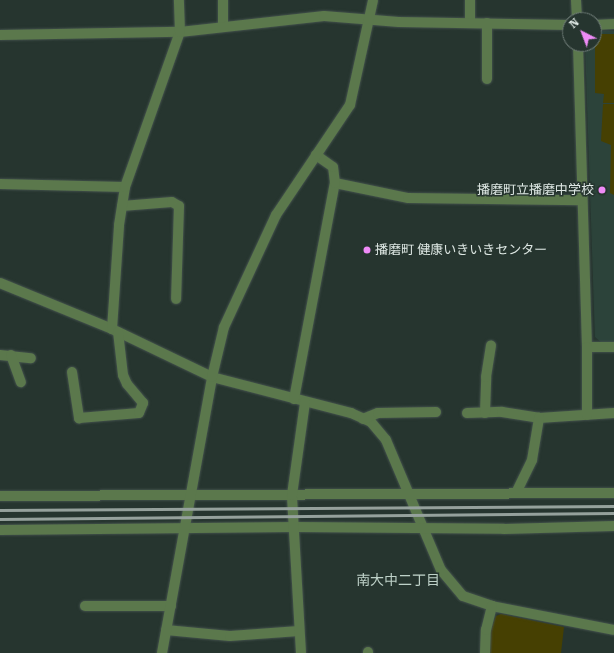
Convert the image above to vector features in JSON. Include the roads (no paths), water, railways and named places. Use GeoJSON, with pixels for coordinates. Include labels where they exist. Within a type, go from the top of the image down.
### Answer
{"type":"FeatureCollection","features":[{"type":"Feature","properties":{"kind":"street"},"geometry":{"type":"LineString","coordinates":[[72,372],[79,418],[139,413],[143,404],[127,384],[123,375],[115,330],[122,206],[125,187],[180,32],[180,0]]}},
{"type":"Feature","properties":{"kind":"street"},"geometry":{"type":"LineString","coordinates":[[223,0],[224,27]]}},
{"type":"Feature","properties":{"kind":"street"},"geometry":{"type":"LineString","coordinates":[[162,653],[212,377],[224,327],[276,215],[350,105],[373,0]]}},
{"type":"Feature","properties":{"kind":"street"},"geometry":{"type":"LineString","coordinates":[[470,0],[470,23]]}},
{"type":"Feature","properties":{"kind":"street"},"geometry":{"type":"LineString","coordinates":[[576,0],[577,12]]}},
{"type":"Feature","properties":{"kind":"street"},"geometry":{"type":"LineString","coordinates":[[0,35],[180,32],[324,16],[369,20],[562,25]]}},
{"type":"Feature","properties":{"kind":"street"},"geometry":{"type":"LineString","coordinates":[[487,24],[487,80]]}},
{"type":"Feature","properties":{"kind":"street"},"geometry":{"type":"LineString","coordinates":[[602,24],[614,24]]}},
{"type":"Feature","properties":{"kind":"street"},"geometry":{"type":"LineString","coordinates":[[578,52],[587,347],[586,415]]}},
{"type":"Feature","properties":{"kind":"street"},"geometry":{"type":"LineString","coordinates":[[294,399],[335,183],[333,167],[316,155]]}},
{"type":"Feature","properties":{"kind":"street"},"geometry":{"type":"LineString","coordinates":[[335,183],[408,198],[582,200]]}},
{"type":"Feature","properties":{"kind":"street"},"geometry":{"type":"LineString","coordinates":[[0,184],[125,187]]}},
{"type":"Feature","properties":{"kind":"street"},"geometry":{"type":"LineString","coordinates":[[122,206],[172,202],[179,206],[176,299]]}},
{"type":"Feature","properties":{"kind":"street"},"geometry":{"type":"LineString","coordinates":[[0,283],[115,330],[212,377],[351,413],[372,422],[386,440],[440,570],[452,586],[463,596],[492,606],[614,630]]}},
{"type":"Feature","properties":{"kind":"street"},"geometry":{"type":"LineString","coordinates":[[485,412],[486,377],[492,345]]}},
{"type":"Feature","properties":{"kind":"street"},"geometry":{"type":"LineString","coordinates":[[587,347],[614,347]]}},
{"type":"Feature","properties":{"kind":"street"},"geometry":{"type":"LineString","coordinates":[[0,355],[31,358]]}},
{"type":"Feature","properties":{"kind":"street"},"geometry":{"type":"LineString","coordinates":[[11,355],[21,382]]}},
{"type":"Feature","properties":{"kind":"street"},"geometry":{"type":"LineString","coordinates":[[301,653],[292,495],[305,402]]}},
{"type":"Feature","properties":{"kind":"street"},"geometry":{"type":"LineString","coordinates":[[364,419],[378,413],[436,412]]}},
{"type":"Feature","properties":{"kind":"street"},"geometry":{"type":"LineString","coordinates":[[467,414],[485,412],[539,418],[614,413]]}},
{"type":"Feature","properties":{"kind":"street"},"geometry":{"type":"LineString","coordinates":[[516,493],[532,460],[539,418]]}},
{"type":"Feature","properties":{"kind":"street"},"geometry":{"type":"LineString","coordinates":[[0,496],[614,493]]}},
{"type":"Feature","properties":{"kind":"street"},"geometry":{"type":"LineString","coordinates":[[0,530],[614,526]]}},
{"type":"Feature","properties":{"kind":"street"},"geometry":{"type":"LineString","coordinates":[[85,606],[170,606]]}},
{"type":"Feature","properties":{"kind":"street"},"geometry":{"type":"LineString","coordinates":[[485,653],[486,630],[492,606]]}},
{"type":"Feature","properties":{"kind":"street"},"geometry":{"type":"LineString","coordinates":[[166,630],[230,636],[299,631]]}},
{"type":"Feature","properties":{"kind":"railway"},"geometry":{"type":"LineString","coordinates":[[0,510],[614,506]]}},
{"type":"Feature","properties":{"kind":"railway"},"geometry":{"type":"LineString","coordinates":[[0,519],[614,513]]}},
{"type":"Feature","properties":{"kind":"place","name":"播磨町立播磨中学校"},"geometry":{"type":"Point","coordinates":[602,190]}},
{"type":"Feature","properties":{"kind":"place","name":"播磨町 健康いきいきセンター"},"geometry":{"type":"Point","coordinates":[367,250]}},
{"type":"Feature","properties":{"kind":"district","name":"南大中二丁目"},"geometry":{"type":"Point","coordinates":[398,580]}}]}
